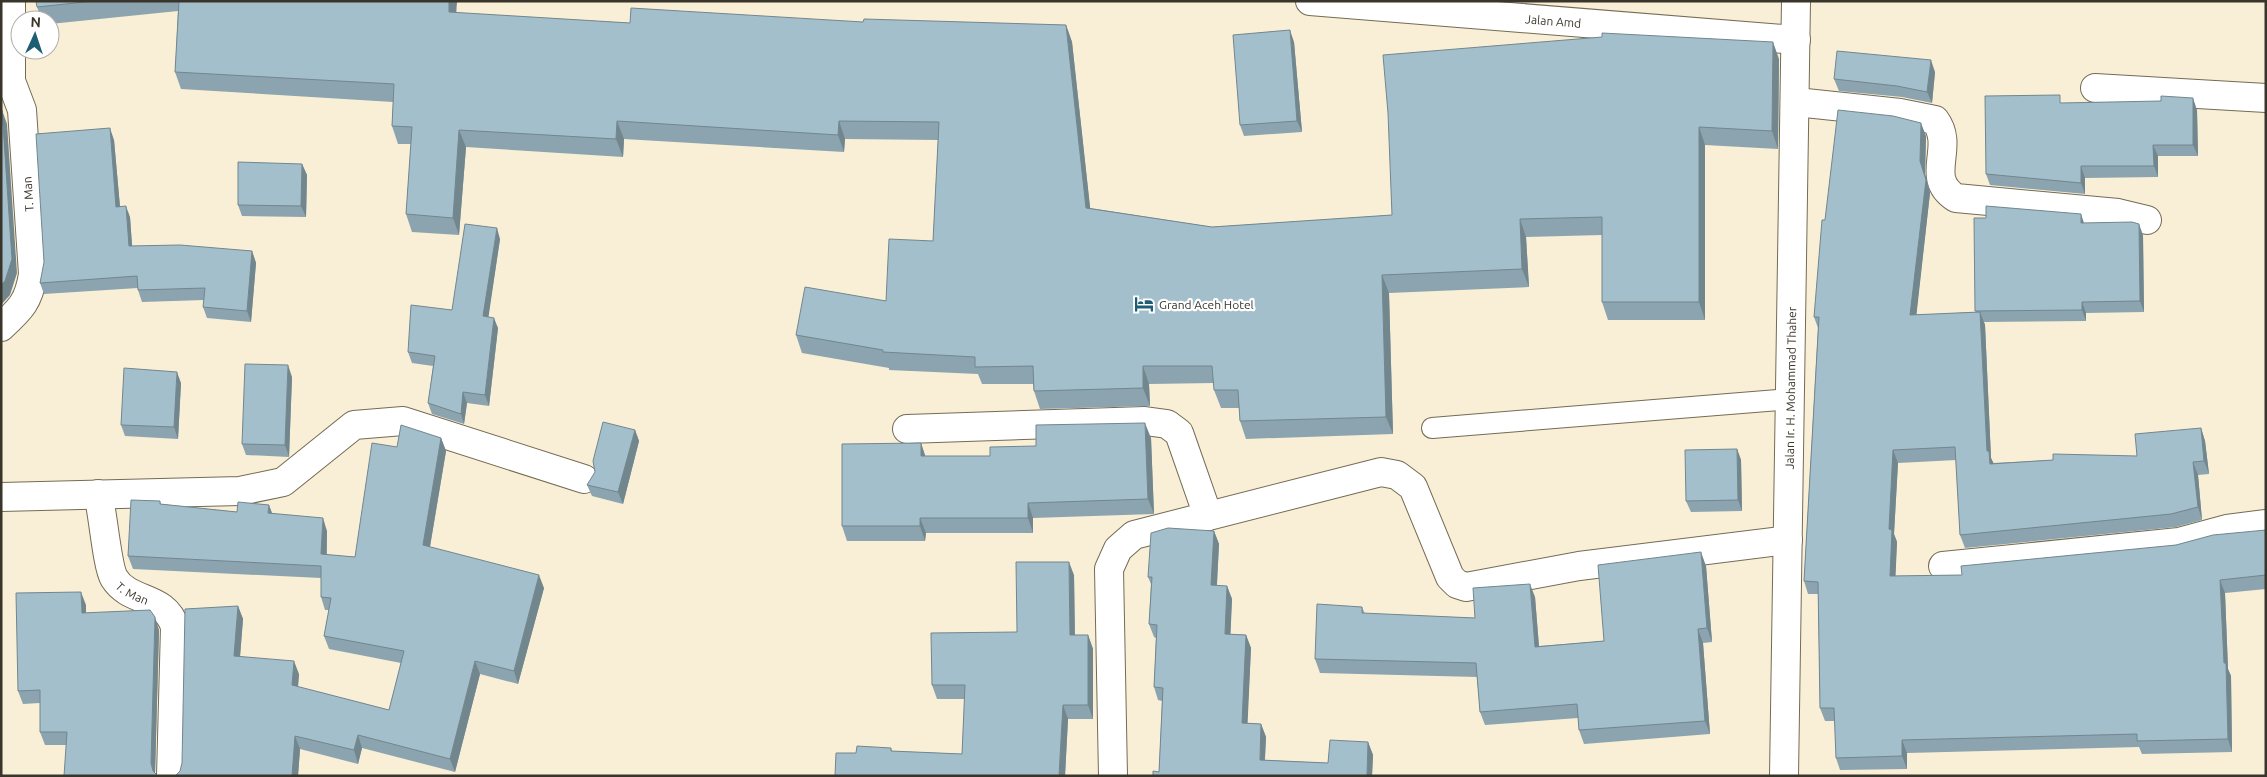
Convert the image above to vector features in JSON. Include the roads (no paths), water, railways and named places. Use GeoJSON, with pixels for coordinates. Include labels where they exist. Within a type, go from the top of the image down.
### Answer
{"type":"FeatureCollection","features":[{"type":"Feature","properties":{"kind":"street"},"geometry":{"type":"LineString","coordinates":[[6,82],[11,1]]}},
{"type":"Feature","properties":{"kind":"street","name":"Jalan Amd"},"geometry":{"type":"LineString","coordinates":[[1310,1],[1796,40]]}},
{"type":"Feature","properties":{"kind":"street","name":"Jalan Ir. H. Mohammad Thaher"},"geometry":{"type":"LineString","coordinates":[[1784,776],[1796,102],[1796,1]]}},
{"type":"Feature","properties":{"kind":"street","name":"T. Man"},"geometry":{"type":"LineString","coordinates":[[1,327],[21,309],[30,292],[33,274],[22,110],[6,82]]}},
{"type":"Feature","properties":{"kind":"street"},"geometry":{"type":"LineString","coordinates":[[2095,88],[2266,98]]}},
{"type":"Feature","properties":{"kind":"street"},"geometry":{"type":"LineString","coordinates":[[1796,102],[1900,113],[1935,120],[1943,136],[1940,182],[1946,192],[1956,198],[2118,213],[2148,220]]}},
{"type":"Feature","properties":{"kind":"street"},"geometry":{"type":"LineString","coordinates":[[1,497],[240,490],[266,487],[282,482],[354,425],[403,421],[584,479]]}},
{"type":"Feature","properties":{"kind":"street"},"geometry":{"type":"LineString","coordinates":[[907,429],[1145,421],[1168,424],[1179,433],[1208,516]]}},
{"type":"Feature","properties":{"kind":"street"},"geometry":{"type":"LineString","coordinates":[[1113,776],[1109,569],[1118,549],[1134,535],[1381,472],[1397,475],[1413,487],[1450,577],[1457,584],[1466,587],[1579,566],[1788,540]]}},
{"type":"Feature","properties":{"kind":"street","name":"T. Man"},"geometry":{"type":"LineString","coordinates":[[98,494],[114,578],[127,591],[166,609],[172,617],[175,627],[172,776]]}},
{"type":"Feature","properties":{"kind":"street"},"geometry":{"type":"LineString","coordinates":[[1943,566],[2179,542],[2227,529],[2266,524]]}},
{"type":"Feature","properties":{"kind":"lane"},"geometry":{"type":"LineString","coordinates":[[1432,428],[1791,399]]}},
{"type":"Feature","properties":{"kind":"place","name":"Grand Aceh Hotel"},"geometry":{"type":"Point","coordinates":[1144,304]}}]}
